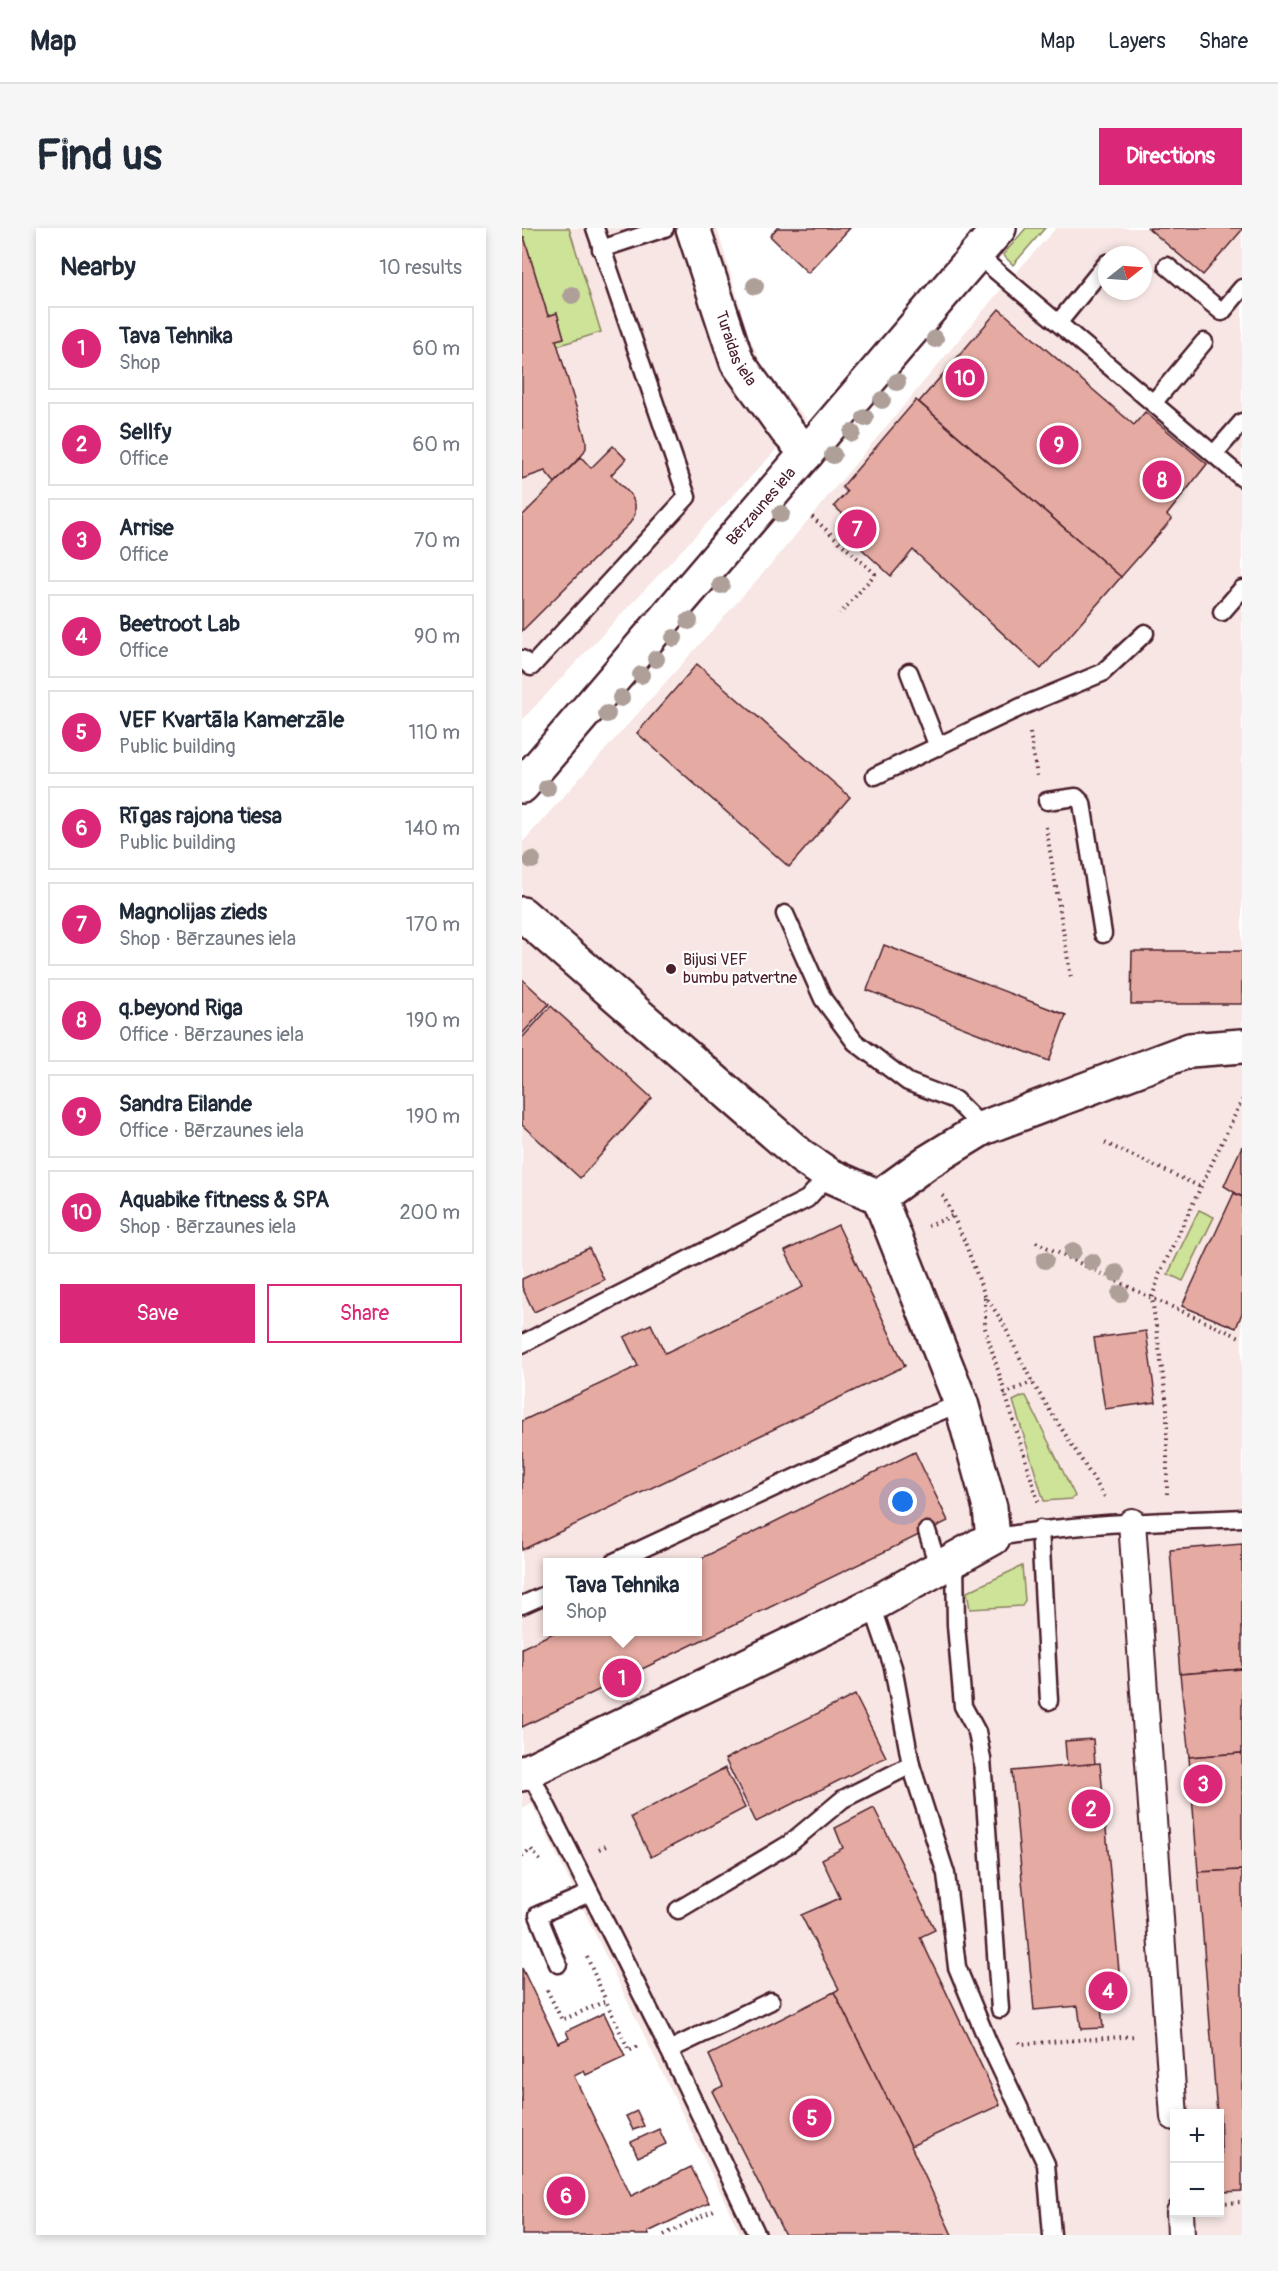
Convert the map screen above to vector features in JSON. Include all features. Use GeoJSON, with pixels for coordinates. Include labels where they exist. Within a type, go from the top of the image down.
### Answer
{"type":"FeatureCollection","features":[{"type":"Feature","properties":{"kind":"street","name":"Turaidas iela"},"geometry":{"type":"LineString","coordinates":[[693,228],[737,362],[787,431],[807,453]]}},
{"type":"Feature","properties":{"kind":"street","name":"Bērzaunes iela"},"geometry":{"type":"LineString","coordinates":[[526,771],[807,453],[999,228]]}},
{"type":"Feature","properties":{"kind":"street"},"geometry":{"type":"LineString","coordinates":[[522,914],[801,1156],[829,1175],[879,1197],[961,1403],[990,1508],[993,1538],[872,1605],[525,1773]]}},
{"type":"Feature","properties":{"kind":"street"},"geometry":{"type":"LineString","coordinates":[[879,1197],[926,1163],[983,1128],[1190,1050],[1242,1046]]}},
{"type":"Feature","properties":{"kind":"street"},"geometry":{"type":"LineString","coordinates":[[1132,1522],[1174,2109]]}},
{"type":"Feature","properties":{"kind":"street"},"geometry":{"type":"LineString","coordinates":[[1180,2217],[1181,2235]]}},
{"type":"Feature","properties":{"kind":"lane"},"geometry":{"type":"LineString","coordinates":[[522,659],[531,667],[687,497],[595,228]]}},
{"type":"Feature","properties":{"kind":"lane"},"geometry":{"type":"LineString","coordinates":[[601,249],[665,228]]}},
{"type":"Feature","properties":{"kind":"lane"},"geometry":{"type":"LineString","coordinates":[[976,254],[1242,478]]}},
{"type":"Feature","properties":{"kind":"lane"},"geometry":{"type":"LineString","coordinates":[[1167,266],[1222,312],[1242,288]]}},
{"type":"Feature","properties":{"kind":"lane"},"geometry":{"type":"LineString","coordinates":[[1059,322],[1098,274]]}},
{"type":"Feature","properties":{"kind":"lane"},"geometry":{"type":"LineString","coordinates":[[1153,403],[1204,342]]}},
{"type":"Feature","properties":{"kind":"lane"},"geometry":{"type":"LineString","coordinates":[[1214,454],[1242,422]]}},
{"type":"Feature","properties":{"kind":"lane"},"geometry":{"type":"LineString","coordinates":[[1222,612],[1242,589]]}},
{"type":"Feature","properties":{"kind":"lane"},"geometry":{"type":"LineString","coordinates":[[874,776],[1025,705],[1102,673],[1145,633]]}},
{"type":"Feature","properties":{"kind":"lane"},"geometry":{"type":"LineString","coordinates":[[909,672],[938,747]]}},
{"type":"Feature","properties":{"kind":"lane"},"geometry":{"type":"LineString","coordinates":[[1047,801],[1076,797],[1082,803],[1103,934]]}},
{"type":"Feature","properties":{"kind":"lane"},"geometry":{"type":"LineString","coordinates":[[785,914],[823,999],[855,1042],[908,1082],[955,1100],[983,1128]]}},
{"type":"Feature","properties":{"kind":"lane"},"geometry":{"type":"LineString","coordinates":[[522,1344],[807,1199],[829,1175]]}},
{"type":"Feature","properties":{"kind":"lane"},"geometry":{"type":"LineString","coordinates":[[625,1558],[908,1425],[961,1403]]}},
{"type":"Feature","properties":{"kind":"lane"},"geometry":{"type":"LineString","coordinates":[[993,1538],[1040,1528],[1242,1518]]}},
{"type":"Feature","properties":{"kind":"lane"},"geometry":{"type":"LineString","coordinates":[[1040,1528],[1048,1701]]}},
{"type":"Feature","properties":{"kind":"lane"},"geometry":{"type":"LineString","coordinates":[[927,1531],[947,1564],[956,1626],[963,1706],[978,1732],[982,1759],[1000,2009]]}},
{"type":"Feature","properties":{"kind":"lane"},"geometry":{"type":"LineString","coordinates":[[522,1605],[543,1596]]}},
{"type":"Feature","properties":{"kind":"lane"},"geometry":{"type":"LineString","coordinates":[[872,1605],[893,1667],[911,1765],[946,1874],[957,1967],[988,2042],[1046,2164],[1052,2235]]}},
{"type":"Feature","properties":{"kind":"lane"},"geometry":{"type":"LineString","coordinates":[[678,1910],[789,1844],[843,1799],[911,1765]]}},
{"type":"Feature","properties":{"kind":"lane"},"geometry":{"type":"LineString","coordinates":[[525,1773],[590,1893],[662,2035],[757,2235]]}},
{"type":"Feature","properties":{"kind":"lane"},"geometry":{"type":"LineString","coordinates":[[558,1964],[538,1915],[590,1893]]}},
{"type":"Feature","properties":{"kind":"lane"},"geometry":{"type":"LineString","coordinates":[[669,2050],[771,2001]]}},
{"type":"Feature","properties":{"kind":"path"},"geometry":{"type":"LineString","coordinates":[[812,517],[875,574],[840,614]]}},
{"type":"Feature","properties":{"kind":"path"},"geometry":{"type":"LineString","coordinates":[[1025,705],[1038,785]]}},
{"type":"Feature","properties":{"kind":"path"},"geometry":{"type":"LineString","coordinates":[[1044,819],[1071,978]]}},
{"type":"Feature","properties":{"kind":"path"},"geometry":{"type":"LineString","coordinates":[[1166,1521],[1167,1405],[1152,1298],[1160,1273],[1242,1100]]}},
{"type":"Feature","properties":{"kind":"path"},"geometry":{"type":"LineString","coordinates":[[1105,1143],[1201,1187]]}},
{"type":"Feature","properties":{"kind":"path"},"geometry":{"type":"LineString","coordinates":[[926,1163],[964,1240],[985,1296],[1002,1320],[1032,1382],[1113,1509],[1132,1522]]}},
{"type":"Feature","properties":{"kind":"path"},"geometry":{"type":"LineString","coordinates":[[1036,1242],[1242,1338]]}},
{"type":"Feature","properties":{"kind":"path"},"geometry":{"type":"LineString","coordinates":[[985,1296],[985,1328],[1040,1505],[1040,1528]]}},
{"type":"Feature","properties":{"kind":"path"},"geometry":{"type":"LineString","coordinates":[[1004,1394],[1032,1382]]}},
{"type":"Feature","properties":{"kind":"path"},"geometry":{"type":"LineString","coordinates":[[547,1989],[562,2020],[606,2001],[629,2051],[662,2035]]}},
{"type":"Feature","properties":{"kind":"path"},"geometry":{"type":"LineString","coordinates":[[1000,2009],[1020,2044],[1170,2034]]}},
{"type":"Feature","properties":{"kind":"path"},"geometry":{"type":"LineString","coordinates":[[1224,2204],[1242,2202]]}},
{"type":"Feature","properties":{"kind":"shaded area"},"geometry":{"type":"Polygon","coordinates":[[[522,228],[717,228],[749,337],[767,375],[806,418],[522,720],[522,228]]]}},
{"type":"Feature","properties":{"kind":"shaded area"},"geometry":{"type":"Polygon","coordinates":[[[1056,228],[1242,228],[1242,2235],[741,2235],[532,1804],[522,1808],[522,843],[773,562],[1003,287],[1056,228]]]}},
{"type":"Feature","properties":{"kind":"green space"},"geometry":{"type":"Polygon","coordinates":[[[522,228],[569,228],[601,332],[557,346],[556,340],[564,338],[557,313],[548,316],[524,237],[522,237],[522,228]]]}},
{"type":"Feature","properties":{"kind":"green space"},"geometry":{"type":"Polygon","coordinates":[[[1026,228],[1045,228],[1013,265],[1003,255],[1026,228]]]}},
{"type":"Feature","properties":{"kind":"green space"},"geometry":{"type":"Polygon","coordinates":[[[1199,1210],[1214,1217],[1183,1281],[1168,1274],[1199,1210]]]}},
{"type":"Feature","properties":{"kind":"green space"},"geometry":{"type":"Polygon","coordinates":[[[1026,1396],[1075,1496],[1072,1499],[1044,1501],[1013,1401],[1026,1396]]]}},
{"type":"Feature","properties":{"kind":"green space"},"geometry":{"type":"Polygon","coordinates":[[[1022,1566],[1025,1600],[1022,1606],[970,1609],[967,1592],[1022,1566]]]}},
{"type":"Feature","properties":{"kind":"building"},"geometry":{"type":"Polygon","coordinates":[[[777,228],[850,228],[808,273],[770,236],[777,228]]]}},
{"type":"Feature","properties":{"kind":"building"},"geometry":{"type":"Polygon","coordinates":[[[1148,228],[1242,228],[1242,230],[1203,275],[1148,228]]]}},
{"type":"Feature","properties":{"kind":"building"},"geometry":{"type":"Polygon","coordinates":[[[522,237],[524,237],[548,316],[557,313],[564,338],[556,340],[586,440],[586,448],[582,455],[555,483],[545,471],[522,479],[522,237]]]}},
{"type":"Feature","properties":{"kind":"building"},"geometry":{"type":"Polygon","coordinates":[[[999,309],[1134,425],[1145,412],[1207,464],[1167,515],[1172,519],[1121,577],[919,402],[999,309]]]}},
{"type":"Feature","properties":{"kind":"building"},"geometry":{"type":"Polygon","coordinates":[[[916,400],[1121,577],[1041,669],[913,550],[891,576],[836,525],[845,516],[834,506],[847,492],[842,487],[916,400]]]}},
{"type":"Feature","properties":{"kind":"building"},"geometry":{"type":"Polygon","coordinates":[[[613,446],[626,459],[611,475],[631,495],[635,504],[635,514],[630,523],[522,631],[522,516],[581,457],[591,468],[613,446]]]}},
{"type":"Feature","properties":{"kind":"building"},"geometry":{"type":"Polygon","coordinates":[[[697,664],[850,797],[789,867],[637,733],[697,664]]]}},
{"type":"Feature","properties":{"kind":"building"},"geometry":{"type":"Polygon","coordinates":[[[884,945],[1066,1015],[1049,1061],[867,990],[884,945]]]}},
{"type":"Feature","properties":{"kind":"building"},"geometry":{"type":"Polygon","coordinates":[[[1132,951],[1242,951],[1242,1004],[1131,1004],[1132,951]]]}},
{"type":"Feature","properties":{"kind":"building"},"geometry":{"type":"Polygon","coordinates":[[[522,979],[549,1004],[522,1034],[522,979]]]}},
{"type":"Feature","properties":{"kind":"building"},"geometry":{"type":"Polygon","coordinates":[[[551,1006],[652,1098],[580,1178],[522,1125],[522,1038],[551,1006]]]}},
{"type":"Feature","properties":{"kind":"building"},"geometry":{"type":"Polygon","coordinates":[[[1242,1146],[1242,1197],[1224,1186],[1242,1146]]]}},
{"type":"Feature","properties":{"kind":"building"},"geometry":{"type":"Polygon","coordinates":[[[1234,1193],[1242,1197],[1242,1313],[1236,1328],[1182,1306],[1234,1193]]]}},
{"type":"Feature","properties":{"kind":"building"},"geometry":{"type":"Polygon","coordinates":[[[838,1225],[905,1366],[522,1550],[522,1421],[638,1366],[624,1337],[651,1324],[665,1353],[803,1287],[785,1251],[838,1225]]]}},
{"type":"Feature","properties":{"kind":"building"},"geometry":{"type":"Polygon","coordinates":[[[589,1248],[604,1280],[534,1312],[522,1287],[522,1279],[589,1248]]]}},
{"type":"Feature","properties":{"kind":"building"},"geometry":{"type":"Polygon","coordinates":[[[1146,1331],[1156,1402],[1105,1409],[1094,1338],[1146,1331]]]}},
{"type":"Feature","properties":{"kind":"building"},"geometry":{"type":"Polygon","coordinates":[[[915,1452],[948,1521],[522,1727],[522,1648],[547,1636],[702,1636],[702,1558],[915,1452]]]}},
{"type":"Feature","properties":{"kind":"building"},"geometry":{"type":"Polygon","coordinates":[[[1242,1544],[1242,1669],[1180,1674],[1170,1550],[1242,1544]]]}},
{"type":"Feature","properties":{"kind":"building"},"geometry":{"type":"Polygon","coordinates":[[[1242,1669],[1242,1753],[1189,1757],[1180,1674],[1242,1669]]]}},
{"type":"Feature","properties":{"kind":"building"},"geometry":{"type":"Polygon","coordinates":[[[855,1695],[886,1757],[756,1822],[725,1759],[855,1695]]]}},
{"type":"Feature","properties":{"kind":"building"},"geometry":{"type":"Polygon","coordinates":[[[1093,1739],[1095,1764],[1067,1766],[1065,1741],[1093,1739]]]}},
{"type":"Feature","properties":{"kind":"building"},"geometry":{"type":"Polygon","coordinates":[[[1242,1753],[1242,1870],[1198,1872],[1189,1757],[1242,1753]]]}},
{"type":"Feature","properties":{"kind":"building"},"geometry":{"type":"Polygon","coordinates":[[[1100,1763],[1122,2004],[1101,2006],[1103,2028],[1081,2029],[1078,2006],[1034,2010],[1012,1771],[1100,1763]]]}},
{"type":"Feature","properties":{"kind":"building"},"geometry":{"type":"Polygon","coordinates":[[[725,1768],[745,1808],[651,1857],[631,1817],[725,1768]]]}},
{"type":"Feature","properties":{"kind":"building"},"geometry":{"type":"Polygon","coordinates":[[[874,1808],[935,1930],[920,1937],[1000,2105],[911,2146],[834,1992],[839,1989],[801,1915],[840,1898],[822,1859],[843,1848],[835,1828],[874,1808]]]}},
{"type":"Feature","properties":{"kind":"building"},"geometry":{"type":"Polygon","coordinates":[[[1242,1870],[1242,2191],[1224,2192],[1224,2109],[1217,2109],[1198,1872],[1242,1870]]]}},
{"type":"Feature","properties":{"kind":"building"},"geometry":{"type":"Polygon","coordinates":[[[522,1968],[558,2043],[569,2038],[566,2031],[604,2013],[625,2057],[586,2075],[584,2071],[574,2076],[631,2196],[691,2167],[709,2203],[648,2232],[649,2235],[522,2235],[522,1968]]]}},
{"type":"Feature","properties":{"kind":"building"},"geometry":{"type":"Polygon","coordinates":[[[834,1992],[911,2146],[952,2235],[785,2235],[712,2091],[723,2086],[709,2055],[834,1992]]]}},
{"type":"Feature","properties":{"kind":"building"},"geometry":{"type":"Polygon","coordinates":[[[637,2111],[644,2126],[633,2130],[626,2116],[637,2111]]]}},
{"type":"Feature","properties":{"kind":"building"},"geometry":{"type":"Polygon","coordinates":[[[659,2129],[666,2144],[638,2157],[631,2142],[659,2129]]]}},
{"type":"Feature","properties":{"kind":"place","name":"Aquabike fitness & SPA"},"geometry":{"type":"Point","coordinates":[965,378]}},
{"type":"Feature","properties":{"kind":"place","name":"Sandra Eilande"},"geometry":{"type":"Point","coordinates":[1059,445]}},
{"type":"Feature","properties":{"kind":"place","name":"q.beyond Riga"},"geometry":{"type":"Point","coordinates":[1162,480]}},
{"type":"Feature","properties":{"kind":"place","name":"Magnolijas zieds"},"geometry":{"type":"Point","coordinates":[857,529]}},
{"type":"Feature","properties":{"kind":"place","name":"Bijusi VEF bumbu patvertne"},"geometry":{"type":"Point","coordinates":[671,969]}},
{"type":"Feature","properties":{"kind":"place","name":"Tava Tehnika"},"geometry":{"type":"Point","coordinates":[622,1678]}},
{"type":"Feature","properties":{"kind":"place","name":"Arrise"},"geometry":{"type":"Point","coordinates":[1203,1784]}},
{"type":"Feature","properties":{"kind":"place","name":"Sellfy"},"geometry":{"type":"Point","coordinates":[1091,1809]}},
{"type":"Feature","properties":{"kind":"place","name":"Beetroot Lab"},"geometry":{"type":"Point","coordinates":[1108,1991]}},
{"type":"Feature","properties":{"kind":"place","name":"VEF Kvartāla Kamerzāle"},"geometry":{"type":"Point","coordinates":[812,2118]}},
{"type":"Feature","properties":{"kind":"place","name":"Rīgas rajona tiesa"},"geometry":{"type":"Point","coordinates":[566,2196]}}]}
